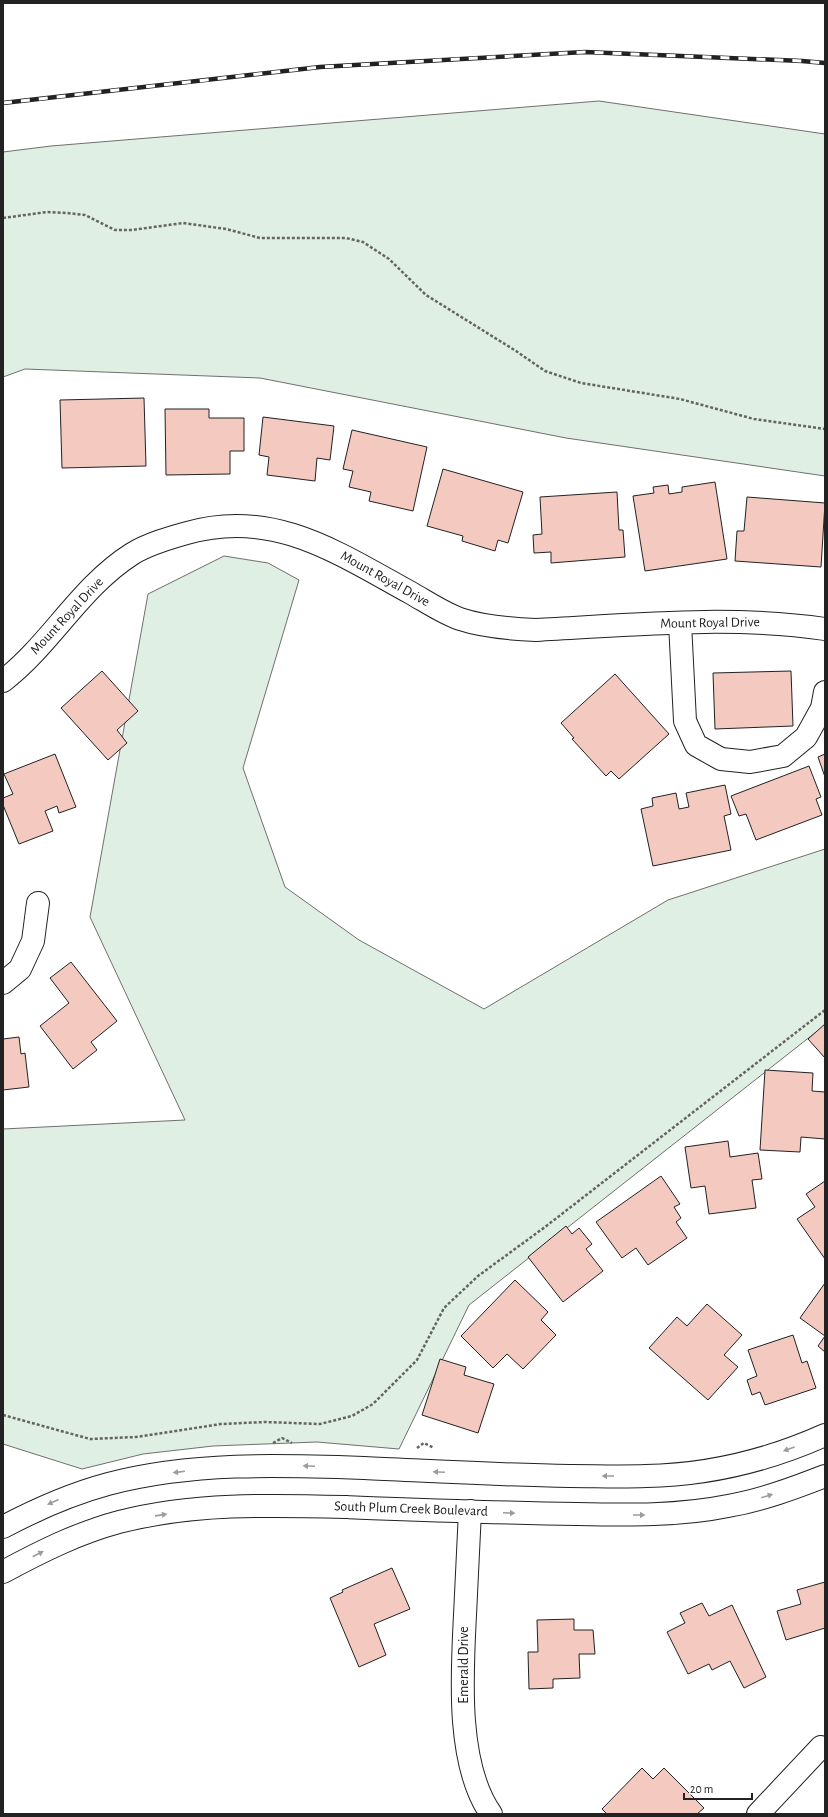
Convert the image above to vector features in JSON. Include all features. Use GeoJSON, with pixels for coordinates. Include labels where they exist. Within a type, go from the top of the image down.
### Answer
{"type":"FeatureCollection","features":[{"type":"Feature","properties":{"kind":"street","name":"Mount Royal Drive"},"geometry":{"type":"LineString","coordinates":[[3,682],[22,664],[96,584],[133,554],[174,537],[219,526],[242,525],[263,527],[310,541],[335,551],[460,619],[510,629],[536,630],[680,623],[756,622],[825,630]]}},
{"type":"Feature","properties":{"kind":"street"},"geometry":{"type":"LineString","coordinates":[[680,623],[685,721],[696,745],[721,759],[750,762],[783,756],[806,737],[822,708],[825,692]]}},
{"type":"Feature","properties":{"kind":"street"},"geometry":{"type":"LineString","coordinates":[[3,983],[20,969],[33,941],[38,904]]}},
{"type":"Feature","properties":{"kind":"street"},"geometry":{"type":"LineString","coordinates":[[3,1526],[58,1500],[84,1491],[138,1477],[199,1469],[240,1466],[298,1466],[536,1475],[647,1476],[721,1468],[754,1460],[825,1435]]}},
{"type":"Feature","properties":{"kind":"street","name":"South Plum Creek Boulevard"},"geometry":{"type":"LineString","coordinates":[[3,1572],[54,1546],[97,1529],[145,1517],[176,1513],[242,1506],[297,1506],[649,1515],[729,1506],[765,1497],[825,1476]]}},
{"type":"Feature","properties":{"kind":"street","name":"Emerald Drive"},"geometry":{"type":"LineString","coordinates":[[470,1511],[462,1677],[465,1728],[471,1765],[483,1803],[491,1814]]}},
{"type":"Feature","properties":{"kind":"street"},"geometry":{"type":"LineString","coordinates":[[758,1814],[821,1747]]}},
{"type":"Feature","properties":{"kind":"path"},"geometry":{"type":"LineString","coordinates":[[3,218],[22,217],[47,212],[67,213],[85,215],[115,230],[132,230],[183,223],[226,229],[260,238],[346,238],[363,242],[389,259],[426,295],[516,351],[545,371],[582,383],[680,399],[754,419],[825,429]]}},
{"type":"Feature","properties":{"kind":"path"},"geometry":{"type":"LineString","coordinates":[[3,1415],[90,1439],[136,1437],[221,1424],[265,1422],[320,1424],[352,1416],[373,1404],[417,1360],[444,1308],[478,1276],[545,1227],[825,1010]]}},
{"type":"Feature","properties":{"kind":"green space"},"geometry":{"type":"Polygon","coordinates":[[[599,101],[825,134],[825,476],[566,438],[260,378],[25,369],[3,377],[3,152],[51,146],[599,101]]]}},
{"type":"Feature","properties":{"kind":"green space"},"geometry":{"type":"Polygon","coordinates":[[[224,556],[268,563],[299,580],[243,768],[285,887],[359,940],[484,1009],[668,900],[825,849],[825,1025],[469,1305],[399,1449],[317,1442],[213,1446],[143,1454],[82,1469],[3,1444],[3,1129],[185,1120],[90,917],[148,594],[224,556]]]}},
{"type":"Feature","properties":{"kind":"building"},"geometry":{"type":"Polygon","coordinates":[[[144,398],[146,466],[62,468],[60,400],[144,398]]]}},
{"type":"Feature","properties":{"kind":"building"},"geometry":{"type":"Polygon","coordinates":[[[165,409],[209,409],[209,418],[244,418],[244,451],[230,451],[230,474],[166,475],[165,409]]]}},
{"type":"Feature","properties":{"kind":"building"},"geometry":{"type":"Polygon","coordinates":[[[263,417],[334,426],[330,460],[317,458],[315,481],[267,475],[269,457],[259,455],[263,417]]]}},
{"type":"Feature","properties":{"kind":"building"},"geometry":{"type":"Polygon","coordinates":[[[352,430],[427,447],[413,511],[369,501],[371,492],[349,487],[353,471],[343,469],[352,430]]]}},
{"type":"Feature","properties":{"kind":"building"},"geometry":{"type":"Polygon","coordinates":[[[443,469],[523,492],[508,543],[498,540],[495,551],[462,541],[463,536],[427,526],[443,469]]]}},
{"type":"Feature","properties":{"kind":"building"},"geometry":{"type":"Polygon","coordinates":[[[715,482],[727,559],[645,571],[633,496],[654,493],[653,487],[668,485],[669,494],[682,492],[682,487],[715,482]]]}},
{"type":"Feature","properties":{"kind":"building"},"geometry":{"type":"Polygon","coordinates":[[[617,492],[619,530],[623,530],[625,557],[551,563],[551,552],[534,553],[533,535],[542,534],[540,497],[617,492]]]}},
{"type":"Feature","properties":{"kind":"building"},"geometry":{"type":"Polygon","coordinates":[[[747,497],[825,503],[821,567],[735,561],[737,531],[744,531],[747,497]]]}},
{"type":"Feature","properties":{"kind":"building"},"geometry":{"type":"Polygon","coordinates":[[[102,671],[138,711],[117,730],[127,743],[108,760],[61,708],[102,671]]]}},
{"type":"Feature","properties":{"kind":"building"},"geometry":{"type":"Polygon","coordinates":[[[791,671],[793,726],[715,729],[713,673],[791,671]]]}},
{"type":"Feature","properties":{"kind":"building"},"geometry":{"type":"Polygon","coordinates":[[[615,674],[669,734],[619,779],[611,771],[606,776],[572,739],[574,738],[561,723],[615,674]]]}},
{"type":"Feature","properties":{"kind":"building"},"geometry":{"type":"Polygon","coordinates":[[[55,754],[76,807],[59,813],[57,806],[45,811],[53,831],[19,844],[3,805],[3,798],[13,794],[4,774],[55,754]]]}},
{"type":"Feature","properties":{"kind":"building"},"geometry":{"type":"Polygon","coordinates":[[[825,754],[825,777],[818,757],[825,754]]]}},
{"type":"Feature","properties":{"kind":"building"},"geometry":{"type":"Polygon","coordinates":[[[809,766],[821,797],[816,799],[822,815],[756,840],[746,814],[739,816],[731,796],[809,766]]]}},
{"type":"Feature","properties":{"kind":"building"},"geometry":{"type":"Polygon","coordinates":[[[725,785],[731,814],[724,816],[731,850],[653,866],[641,809],[653,806],[652,798],[676,793],[679,809],[689,807],[686,793],[725,785]]]}},
{"type":"Feature","properties":{"kind":"building"},"geometry":{"type":"Polygon","coordinates":[[[71,962],[117,1021],[91,1042],[97,1050],[73,1069],[40,1026],[69,1003],[50,978],[71,962]]]}},
{"type":"Feature","properties":{"kind":"building"},"geometry":{"type":"Polygon","coordinates":[[[825,1024],[825,1058],[808,1039],[825,1024]]]}},
{"type":"Feature","properties":{"kind":"building"},"geometry":{"type":"Polygon","coordinates":[[[19,1037],[21,1054],[25,1053],[29,1087],[3,1090],[3,1039],[19,1037]]]}},
{"type":"Feature","properties":{"kind":"building"},"geometry":{"type":"Polygon","coordinates":[[[765,1070],[813,1073],[812,1091],[825,1092],[825,1139],[801,1137],[800,1152],[760,1150],[765,1070]]]}},
{"type":"Feature","properties":{"kind":"building"},"geometry":{"type":"Polygon","coordinates":[[[728,1141],[730,1157],[758,1153],[762,1179],[752,1180],[756,1208],[709,1214],[705,1186],[691,1188],[685,1147],[728,1141]]]}},
{"type":"Feature","properties":{"kind":"building"},"geometry":{"type":"Polygon","coordinates":[[[661,1176],[680,1204],[674,1207],[681,1218],[676,1222],[687,1238],[648,1265],[636,1248],[622,1258],[596,1222],[661,1176]]]}},
{"type":"Feature","properties":{"kind":"building"},"geometry":{"type":"Polygon","coordinates":[[[825,1181],[825,1259],[797,1219],[815,1207],[806,1194],[825,1181]]]}},
{"type":"Feature","properties":{"kind":"building"},"geometry":{"type":"Polygon","coordinates":[[[566,1226],[572,1234],[579,1228],[592,1244],[586,1249],[603,1271],[563,1302],[528,1257],[566,1226]]]}},
{"type":"Feature","properties":{"kind":"building"},"geometry":{"type":"Polygon","coordinates":[[[515,1280],[548,1312],[541,1320],[556,1335],[523,1369],[507,1354],[493,1368],[461,1336],[515,1280]]]}},
{"type":"Feature","properties":{"kind":"building"},"geometry":{"type":"Polygon","coordinates":[[[825,1283],[825,1336],[800,1318],[825,1283]]]}},
{"type":"Feature","properties":{"kind":"building"},"geometry":{"type":"Polygon","coordinates":[[[707,1304],[742,1335],[724,1355],[738,1367],[708,1400],[649,1348],[677,1317],[687,1326],[707,1304]]]}},
{"type":"Feature","properties":{"kind":"building"},"geometry":{"type":"Polygon","coordinates":[[[793,1335],[802,1363],[807,1361],[816,1388],[765,1405],[760,1392],[752,1395],[747,1380],[757,1376],[748,1350],[793,1335]]]}},
{"type":"Feature","properties":{"kind":"building"},"geometry":{"type":"Polygon","coordinates":[[[825,1336],[825,1352],[818,1346],[825,1336]]]}},
{"type":"Feature","properties":{"kind":"building"},"geometry":{"type":"Polygon","coordinates":[[[440,1359],[466,1367],[464,1375],[494,1384],[478,1433],[422,1415],[440,1359]]]}},
{"type":"Feature","properties":{"kind":"building"},"geometry":{"type":"Polygon","coordinates":[[[392,1568],[410,1609],[374,1624],[386,1655],[359,1667],[330,1598],[343,1592],[342,1590],[392,1568]]]}},
{"type":"Feature","properties":{"kind":"building"},"geometry":{"type":"Polygon","coordinates":[[[825,1582],[825,1628],[786,1640],[777,1611],[801,1604],[797,1590],[825,1582]]]}},
{"type":"Feature","properties":{"kind":"building"},"geometry":{"type":"Polygon","coordinates":[[[702,1603],[709,1616],[732,1605],[766,1677],[744,1688],[730,1661],[712,1670],[709,1664],[688,1674],[667,1632],[685,1623],[680,1613],[702,1603]]]}},
{"type":"Feature","properties":{"kind":"building"},"geometry":{"type":"Polygon","coordinates":[[[574,1619],[574,1630],[593,1630],[595,1654],[579,1654],[580,1678],[553,1679],[553,1688],[529,1689],[528,1652],[538,1652],[537,1620],[574,1619]]]}},
{"type":"Feature","properties":{"kind":"building"},"geometry":{"type":"Polygon","coordinates":[[[642,1768],[653,1779],[664,1768],[704,1808],[697,1814],[607,1814],[602,1809],[642,1768]]]}},
{"type":"Feature","properties":{"kind":"railway"},"geometry":{"type":"LineString","coordinates":[[3,103],[320,67],[585,52],[825,63]]}}]}
